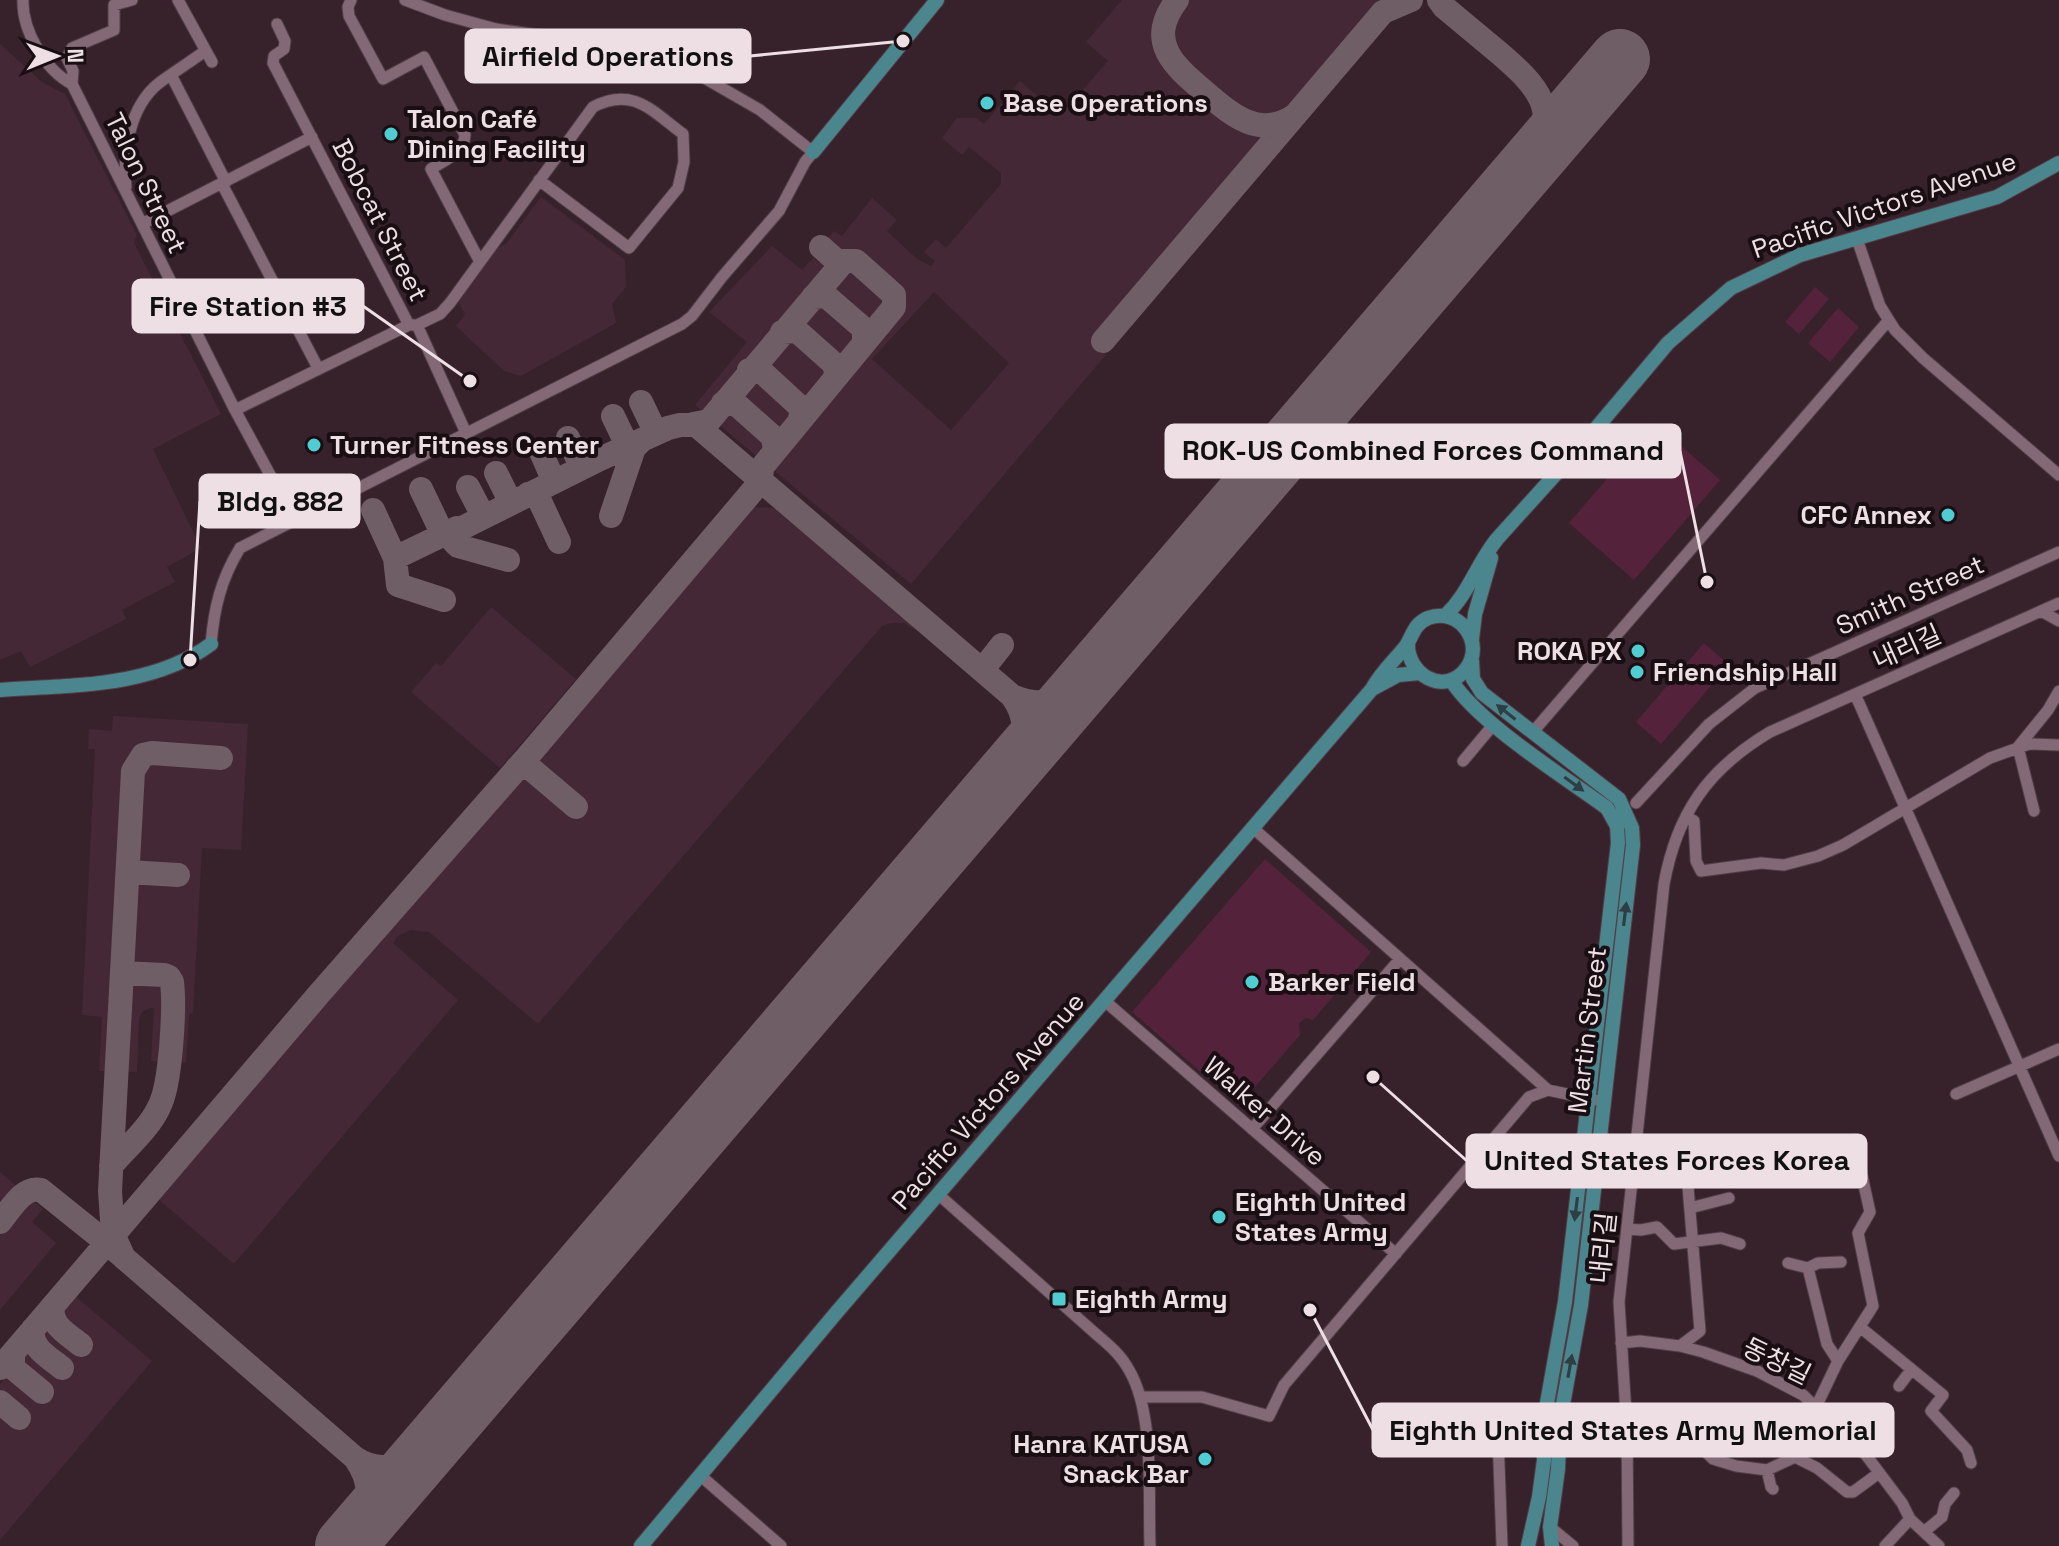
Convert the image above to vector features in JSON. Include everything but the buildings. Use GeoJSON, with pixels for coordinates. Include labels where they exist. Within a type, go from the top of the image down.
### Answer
{"type":"FeatureCollection","features":[{"type":"Feature","properties":{"kind":"main road"},"geometry":{"type":"LineString","coordinates":[[813,152],[937,0]]}},
{"type":"Feature","properties":{"kind":"main road","name":"Pacific Victors Avenue"},"geometry":{"type":"LineString","coordinates":[[1445,616],[1465,595],[1497,539],[1668,343],[1731,288],[1800,255],[1997,197],[2059,163]]}},
{"type":"Feature","properties":{"kind":"main road"},"geometry":{"type":"LineString","coordinates":[[1472,640],[1462,624],[1445,616],[1428,618],[1415,628],[1408,644],[1409,660],[1419,673],[1432,680],[1451,680],[1465,671],[1472,656],[1475,614],[1497,539]]}},
{"type":"Feature","properties":{"kind":"main road"},"geometry":{"type":"LineString","coordinates":[[0,690],[125,679],[161,671],[190,660],[211,644]]}},
{"type":"Feature","properties":{"kind":"main road","name":"Pacific Victors Avenue"},"geometry":{"type":"LineString","coordinates":[[641,1546],[1408,644]]}},
{"type":"Feature","properties":{"kind":"main road","name":"Martin Street"},"geometry":{"type":"LineString","coordinates":[[1472,656],[1473,679],[1482,693],[1619,799],[1632,828],[1633,845],[1596,1100],[1544,1420],[1544,1460],[1539,1497],[1528,1546]]}},
{"type":"Feature","properties":{"kind":"main road"},"geometry":{"type":"LineString","coordinates":[[1372,689],[1398,675],[1419,673]]}},
{"type":"Feature","properties":{"kind":"main road","name":"Martin Street"},"geometry":{"type":"LineString","coordinates":[[1451,680],[1494,724],[1607,808],[1617,826],[1581,1305],[1560,1421],[1558,1469],[1550,1527],[1552,1546]]}},
{"type":"Feature","properties":{"kind":"street","name":"Talon Street"},"geometry":{"type":"LineString","coordinates":[[23,0],[23,17],[45,61],[62,79],[72,84],[235,410],[295,521]]}},
{"type":"Feature","properties":{"kind":"street"},"geometry":{"type":"LineString","coordinates":[[72,84],[73,71],[67,58],[72,48],[114,30],[114,5],[132,0]]}},
{"type":"Feature","properties":{"kind":"street"},"geometry":{"type":"LineString","coordinates":[[178,0],[212,62]]}},
{"type":"Feature","properties":{"kind":"street"},"geometry":{"type":"LineString","coordinates":[[351,0],[349,16],[383,79],[424,57],[465,135],[461,150],[431,169],[480,262]]}},
{"type":"Feature","properties":{"kind":"street"},"geometry":{"type":"LineString","coordinates":[[211,644],[214,608],[225,573],[240,548],[639,347],[692,316],[779,211],[813,152],[760,110],[701,76],[654,56],[610,45],[496,29],[405,0]]}},
{"type":"Feature","properties":{"kind":"street","name":"Bobcat Street"},"geometry":{"type":"LineString","coordinates":[[277,24],[285,41],[284,49],[274,56],[273,63],[413,325],[466,433]]}},
{"type":"Feature","properties":{"kind":"street"},"geometry":{"type":"LineString","coordinates":[[126,192],[124,161],[135,117],[148,94],[205,51]]}},
{"type":"Feature","properties":{"kind":"street"},"geometry":{"type":"LineString","coordinates":[[171,75],[318,368]]}},
{"type":"Feature","properties":{"kind":"street"},"geometry":{"type":"LineString","coordinates":[[235,410],[318,368],[440,314],[480,262],[539,180],[593,107],[608,99],[630,98],[683,134],[684,162],[678,188],[629,248],[539,180]]}},
{"type":"Feature","properties":{"kind":"street"},"geometry":{"type":"LineString","coordinates":[[142,224],[312,137]]}},
{"type":"Feature","properties":{"kind":"street"},"geometry":{"type":"LineString","coordinates":[[1857,239],[1888,321],[1908,345],[2059,475]]}},
{"type":"Feature","properties":{"kind":"street"},"geometry":{"type":"LineString","coordinates":[[1532,733],[1888,321]]}},
{"type":"Feature","properties":{"kind":"street","name":"Smith Street"},"geometry":{"type":"LineString","coordinates":[[1636,803],[1709,724],[1755,688],[2059,552]]}},
{"type":"Feature","properties":{"kind":"street","name":"내리길"},"geometry":{"type":"LineString","coordinates":[[1628,1546],[1628,1434],[1619,1302],[1664,884],[1675,840],[1707,782],[1749,744],[2059,603]]}},
{"type":"Feature","properties":{"kind":"street"},"geometry":{"type":"LineString","coordinates":[[2041,611],[2059,621]]}},
{"type":"Feature","properties":{"kind":"street"},"geometry":{"type":"LineString","coordinates":[[2018,747],[2059,691]]}},
{"type":"Feature","properties":{"kind":"street"},"geometry":{"type":"LineString","coordinates":[[1855,694],[2059,1156]]}},
{"type":"Feature","properties":{"kind":"street"},"geometry":{"type":"LineString","coordinates":[[1463,761],[1494,724]]}},
{"type":"Feature","properties":{"kind":"street"},"geometry":{"type":"LineString","coordinates":[[1686,816],[1694,821],[1697,867],[1705,872],[1761,863],[1784,865],[1843,845],[1990,758],[2029,744],[2059,745]]}},
{"type":"Feature","properties":{"kind":"street"},"geometry":{"type":"LineString","coordinates":[[2018,747],[2034,811]]}},
{"type":"Feature","properties":{"kind":"street"},"geometry":{"type":"LineString","coordinates":[[1619,799],[1636,803],[1632,828]]}},
{"type":"Feature","properties":{"kind":"street"},"geometry":{"type":"LineString","coordinates":[[1253,828],[1548,1090],[1596,1100]]}},
{"type":"Feature","properties":{"kind":"street"},"geometry":{"type":"LineString","coordinates":[[1252,1129],[1400,959]]}},
{"type":"Feature","properties":{"kind":"street","name":"Walker Drive"},"geometry":{"type":"LineString","coordinates":[[1106,1002],[1396,1254]]}},
{"type":"Feature","properties":{"kind":"street"},"geometry":{"type":"LineString","coordinates":[[1956,1094],[2059,1049]]}},
{"type":"Feature","properties":{"kind":"street"},"geometry":{"type":"LineString","coordinates":[[1141,1397],[1202,1397],[1269,1416],[1284,1385],[1529,1097],[1548,1090]]}},
{"type":"Feature","properties":{"kind":"street"},"geometry":{"type":"LineString","coordinates":[[1816,1407],[1838,1361],[1873,1306],[1858,1233],[1870,1212],[1854,1140]]}},
{"type":"Feature","properties":{"kind":"street"},"geometry":{"type":"LineString","coordinates":[[1680,1346],[1700,1331],[1687,1175]]}},
{"type":"Feature","properties":{"kind":"street"},"geometry":{"type":"LineString","coordinates":[[939,1195],[1120,1355],[1141,1397],[1146,1428],[1150,1546]]}},
{"type":"Feature","properties":{"kind":"street"},"geometry":{"type":"LineString","coordinates":[[1690,1208],[1729,1198]]}},
{"type":"Feature","properties":{"kind":"street"},"geometry":{"type":"LineString","coordinates":[[1627,1229],[1657,1227],[1674,1244],[1721,1238],[1740,1244]]}},
{"type":"Feature","properties":{"kind":"street"},"geometry":{"type":"LineString","coordinates":[[1788,1263],[1808,1268],[1818,1263],[1841,1262]]}},
{"type":"Feature","properties":{"kind":"street"},"geometry":{"type":"LineString","coordinates":[[1808,1268],[1827,1344],[1838,1361]]}},
{"type":"Feature","properties":{"kind":"street"},"geometry":{"type":"LineString","coordinates":[[1860,1327],[1943,1395],[1931,1411],[1967,1450],[1971,1463]]}},
{"type":"Feature","properties":{"kind":"street","name":"동창길"},"geometry":{"type":"LineString","coordinates":[[1621,1343],[1640,1341],[1680,1346],[1757,1371],[1803,1395],[1866,1455],[1902,1503],[1910,1519],[1939,1546]]}},
{"type":"Feature","properties":{"kind":"street"},"geometry":{"type":"LineString","coordinates":[[1899,1386],[1911,1370]]}},
{"type":"Feature","properties":{"kind":"street"},"geometry":{"type":"LineString","coordinates":[[1762,1419],[1789,1437],[1795,1457]]}},
{"type":"Feature","properties":{"kind":"street"},"geometry":{"type":"LineString","coordinates":[[1478,1425],[1493,1428],[1498,1436],[1502,1546]]}},
{"type":"Feature","properties":{"kind":"street"},"geometry":{"type":"LineString","coordinates":[[1628,1434],[1653,1431],[1694,1440],[1713,1459],[1736,1466],[1767,1470],[1795,1457],[1808,1462],[1847,1492],[1853,1492],[1879,1473]]}},
{"type":"Feature","properties":{"kind":"street"},"geometry":{"type":"LineString","coordinates":[[1767,1470],[1773,1489]]}},
{"type":"Feature","properties":{"kind":"street"},"geometry":{"type":"LineString","coordinates":[[701,1476],[781,1546]]}},
{"type":"Feature","properties":{"kind":"street"},"geometry":{"type":"LineString","coordinates":[[1925,1531],[1942,1517],[1945,1504],[1954,1493]]}},
{"type":"Feature","properties":{"kind":"street"},"geometry":{"type":"LineString","coordinates":[[1885,1546],[1910,1519]]}},
{"type":"Feature","properties":{"kind":"street"},"geometry":{"type":"LineString","coordinates":[[1550,1527],[1573,1546]]}},
{"type":"Feature","properties":{"kind":"shaded area"},"geometry":{"type":"Polygon","coordinates":[[[1122,0],[1408,0],[911,584],[695,405],[747,342],[709,312],[772,246],[802,270],[813,258],[820,263],[824,258],[817,252],[834,231],[842,236],[872,198],[897,220],[887,231],[917,259],[931,266],[935,261],[924,252],[936,239],[946,248],[1001,184],[1001,173],[969,147],[962,155],[942,138],[957,118],[976,118],[984,124],[1020,81],[1054,110],[1068,107],[1108,61],[1086,42],[1122,0]],[[934,292],[872,359],[951,430],[1009,363],[934,292]]]}},
{"type":"Feature","properties":{"kind":"shaded area"},"geometry":{"type":"Polygon","coordinates":[[[0,44],[42,82],[65,94],[137,235],[134,242],[137,249],[221,414],[153,449],[201,548],[167,567],[175,582],[122,610],[126,619],[30,667],[21,651],[0,660],[0,44]]]}},
{"type":"Feature","properties":{"kind":"shaded area"},"geometry":{"type":"Polygon","coordinates":[[[541,197],[625,260],[626,287],[612,304],[616,323],[521,376],[504,371],[456,326],[465,315],[459,302],[497,248],[506,244],[541,197]]]}},
{"type":"Feature","properties":{"kind":"shaded area"},"geometry":{"type":"Polygon","coordinates":[[[1815,287],[1829,299],[1799,334],[1785,322],[1815,287]]]}},
{"type":"Feature","properties":{"kind":"shaded area"},"geometry":{"type":"Polygon","coordinates":[[[1838,308],[1859,327],[1830,362],[1808,343],[1838,308]]]}},
{"type":"Feature","properties":{"kind":"shaded area"},"geometry":{"type":"Polygon","coordinates":[[[1655,423],[1720,480],[1634,580],[1569,523],[1655,423]]]}},
{"type":"Feature","properties":{"kind":"shaded area"},"geometry":{"type":"Polygon","coordinates":[[[748,507],[788,508],[922,622],[915,630],[904,623],[882,626],[538,1024],[429,932],[410,930],[398,936],[393,943],[458,1000],[234,1264],[157,1198],[748,507]]]}},
{"type":"Feature","properties":{"kind":"shaded area"},"geometry":{"type":"Polygon","coordinates":[[[491,607],[576,679],[500,768],[411,692],[436,663],[441,666],[491,607]]]}},
{"type":"Feature","properties":{"kind":"shaded area"},"geometry":{"type":"Polygon","coordinates":[[[1704,643],[1729,665],[1661,744],[1636,722],[1704,643]]]}},
{"type":"Feature","properties":{"kind":"shaded area"},"geometry":{"type":"Polygon","coordinates":[[[113,716],[248,724],[241,850],[202,848],[193,1013],[189,1014],[186,1063],[151,1061],[154,1008],[150,1008],[142,1012],[139,1018],[137,1072],[99,1071],[102,1017],[82,1015],[95,749],[88,749],[89,729],[112,731],[113,716]]]}},
{"type":"Feature","properties":{"kind":"shaded area","name":"Barker Field"},"geometry":{"type":"Polygon","coordinates":[[[1265,859],[1371,952],[1313,1020],[1306,1018],[1299,1023],[1300,1035],[1239,1105],[1132,1012],[1265,859]]]}},
{"type":"Feature","properties":{"kind":"shaded area"},"geometry":{"type":"Polygon","coordinates":[[[0,1172],[43,1209],[32,1222],[56,1243],[0,1310],[0,1172]]]}},
{"type":"Feature","properties":{"kind":"shaded area"},"geometry":{"type":"Polygon","coordinates":[[[75,1296],[152,1361],[0,1540],[0,1384],[75,1296]]]}},
{"type":"Feature","properties":{"kind":"taxiway"},"geometry":{"type":"LineString","coordinates":[[1177,0],[1168,15],[1164,41],[1174,63],[1183,73],[1226,109],[1247,121],[1269,125],[1294,116]]}},
{"type":"Feature","properties":{"kind":"taxiway"},"geometry":{"type":"LineString","coordinates":[[1103,341],[1383,12],[1411,0]]}},
{"type":"Feature","properties":{"kind":"taxiway"},"geometry":{"type":"LineString","coordinates":[[1439,0],[1512,64],[1541,100],[1545,128],[1533,163]]}},
{"type":"Feature","properties":{"kind":"taxiway"},"geometry":{"type":"LineString","coordinates":[[821,247],[840,264]]}},
{"type":"Feature","properties":{"kind":"taxiway"},"geometry":{"type":"LineString","coordinates":[[0,1368],[761,481],[762,467],[894,307],[894,295],[856,261],[844,261],[709,421],[693,424]]}},
{"type":"Feature","properties":{"kind":"taxiway"},"geometry":{"type":"LineString","coordinates":[[813,297],[826,296],[864,329],[864,342]]}},
{"type":"Feature","properties":{"kind":"taxiway"},"geometry":{"type":"LineString","coordinates":[[782,332],[797,331],[833,363],[835,378]]}},
{"type":"Feature","properties":{"kind":"taxiway"},"geometry":{"type":"LineString","coordinates":[[749,370],[761,371],[798,405],[802,412],[799,422]]}},
{"type":"Feature","properties":{"kind":"taxiway"},"geometry":{"type":"LineString","coordinates":[[641,402],[654,429],[661,431]]}},
{"type":"Feature","properties":{"kind":"taxiway"},"geometry":{"type":"LineString","coordinates":[[723,403],[736,404],[773,437],[775,451]]}},
{"type":"Feature","properties":{"kind":"taxiway"},"geometry":{"type":"LineString","coordinates":[[613,416],[625,441],[633,444]]}},
{"type":"Feature","properties":{"kind":"taxiway"},"geometry":{"type":"LineString","coordinates":[[508,560],[458,546],[454,542],[454,532],[668,428],[696,425],[1012,696],[1018,705],[1024,732],[1012,768]]}},
{"type":"Feature","properties":{"kind":"taxiway"},"geometry":{"type":"LineString","coordinates":[[568,438],[579,462],[587,465]]}},
{"type":"Feature","properties":{"kind":"taxiway"},"geometry":{"type":"LineString","coordinates":[[611,516],[634,448],[642,440]]}},
{"type":"Feature","properties":{"kind":"taxiway"},"geometry":{"type":"LineString","coordinates":[[541,452],[552,477],[549,484]]}},
{"type":"Feature","properties":{"kind":"taxiway"},"geometry":{"type":"LineString","coordinates":[[496,473],[508,497],[504,506]]}},
{"type":"Feature","properties":{"kind":"taxiway"},"geometry":{"type":"LineString","coordinates":[[468,487],[480,510],[489,514]]}},
{"type":"Feature","properties":{"kind":"taxiway"},"geometry":{"type":"LineString","coordinates":[[421,489],[443,535]]}},
{"type":"Feature","properties":{"kind":"taxiway"},"geometry":{"type":"LineString","coordinates":[[528,494],[538,497],[559,542]]}},
{"type":"Feature","properties":{"kind":"taxiway"},"geometry":{"type":"LineString","coordinates":[[373,510],[395,558]]}},
{"type":"Feature","properties":{"kind":"taxiway"},"geometry":{"type":"LineString","coordinates":[[444,600],[398,585],[395,558],[457,528]]}},
{"type":"Feature","properties":{"kind":"taxiway"},"geometry":{"type":"LineString","coordinates":[[977,666],[987,664],[1002,645]]}},
{"type":"Feature","properties":{"kind":"taxiway"},"geometry":{"type":"LineString","coordinates":[[1012,696],[1031,702],[1048,702],[1082,686]]}},
{"type":"Feature","properties":{"kind":"taxiway"},"geometry":{"type":"LineString","coordinates":[[124,1258],[113,1234],[110,1191],[133,771],[143,755],[152,753],[221,758]]}},
{"type":"Feature","properties":{"kind":"taxiway"},"geometry":{"type":"LineString","coordinates":[[517,768],[530,768],[576,807]]}},
{"type":"Feature","properties":{"kind":"taxiway"},"geometry":{"type":"LineString","coordinates":[[128,872],[178,875]]}},
{"type":"Feature","properties":{"kind":"taxiway"},"geometry":{"type":"LineString","coordinates":[[111,1166],[144,1130],[159,1107],[167,1082],[172,1027],[172,982],[169,977],[122,973]]}},
{"type":"Feature","properties":{"kind":"taxiway"},"geometry":{"type":"LineString","coordinates":[[0,1222],[23,1195],[41,1190],[107,1243],[355,1458]]}},
{"type":"Feature","properties":{"kind":"taxiway"},"geometry":{"type":"LineString","coordinates":[[53,1306],[57,1324],[81,1345]]}},
{"type":"Feature","properties":{"kind":"taxiway"},"geometry":{"type":"LineString","coordinates":[[33,1329],[37,1347],[62,1368]]}},
{"type":"Feature","properties":{"kind":"taxiway"},"geometry":{"type":"LineString","coordinates":[[13,1353],[13,1368],[42,1392]]}},
{"type":"Feature","properties":{"kind":"taxiway"},"geometry":{"type":"LineString","coordinates":[[0,1402],[19,1418]]}},
{"type":"Feature","properties":{"kind":"taxiway"},"geometry":{"type":"LineString","coordinates":[[356,1533],[365,1513],[368,1495],[365,1476],[355,1458],[366,1464],[386,1467],[405,1462],[432,1444]]}},
{"type":"Feature","properties":{"kind":"runway"},"geometry":{"type":"LineString","coordinates":[[345,1546],[1620,59]]}},
{"type":"Feature","properties":{"kind":"place","name":"Airfield Operations"},"geometry":{"type":"Point","coordinates":[903,41]}},
{"type":"Feature","properties":{"kind":"place","name":"Base Operations"},"geometry":{"type":"Point","coordinates":[987,103]}},
{"type":"Feature","properties":{"kind":"place","name":"Talon Café Dining Facility"},"geometry":{"type":"Point","coordinates":[391,134]}},
{"type":"Feature","properties":{"kind":"place","name":"Fire Station #3"},"geometry":{"type":"Point","coordinates":[470,381]}},
{"type":"Feature","properties":{"kind":"place","name":"Turner Fitness Center"},"geometry":{"type":"Point","coordinates":[314,445]}},
{"type":"Feature","properties":{"kind":"place","name":"CFC Annex"},"geometry":{"type":"Point","coordinates":[1948,515]}},
{"type":"Feature","properties":{"kind":"place","name":"ROK-US Combined Forces Command"},"geometry":{"type":"Point","coordinates":[1707,582]}},
{"type":"Feature","properties":{"kind":"place","name":"ROKA PX"},"geometry":{"type":"Point","coordinates":[1638,651]}},
{"type":"Feature","properties":{"kind":"place","name":"Bldg. 882"},"geometry":{"type":"Point","coordinates":[190,660]}},
{"type":"Feature","properties":{"kind":"place","name":"Friendship Hall"},"geometry":{"type":"Point","coordinates":[1637,672]}},
{"type":"Feature","properties":{"kind":"place","name":"Barker Field"},"geometry":{"type":"Point","coordinates":[1252,982]}},
{"type":"Feature","properties":{"kind":"place","name":"United States Forces Korea"},"geometry":{"type":"Point","coordinates":[1373,1077]}},
{"type":"Feature","properties":{"kind":"place","name":"Eighth United States Army"},"geometry":{"type":"Point","coordinates":[1219,1217]}},
{"type":"Feature","properties":{"kind":"place","name":"Eighth Army"},"geometry":{"type":"Point","coordinates":[1059,1299]}},
{"type":"Feature","properties":{"kind":"place","name":"Eighth United States Army Memorial"},"geometry":{"type":"Point","coordinates":[1310,1310]}},
{"type":"Feature","properties":{"kind":"place","name":"Hanra KATUSA Snack Bar"},"geometry":{"type":"Point","coordinates":[1205,1459]}}]}
